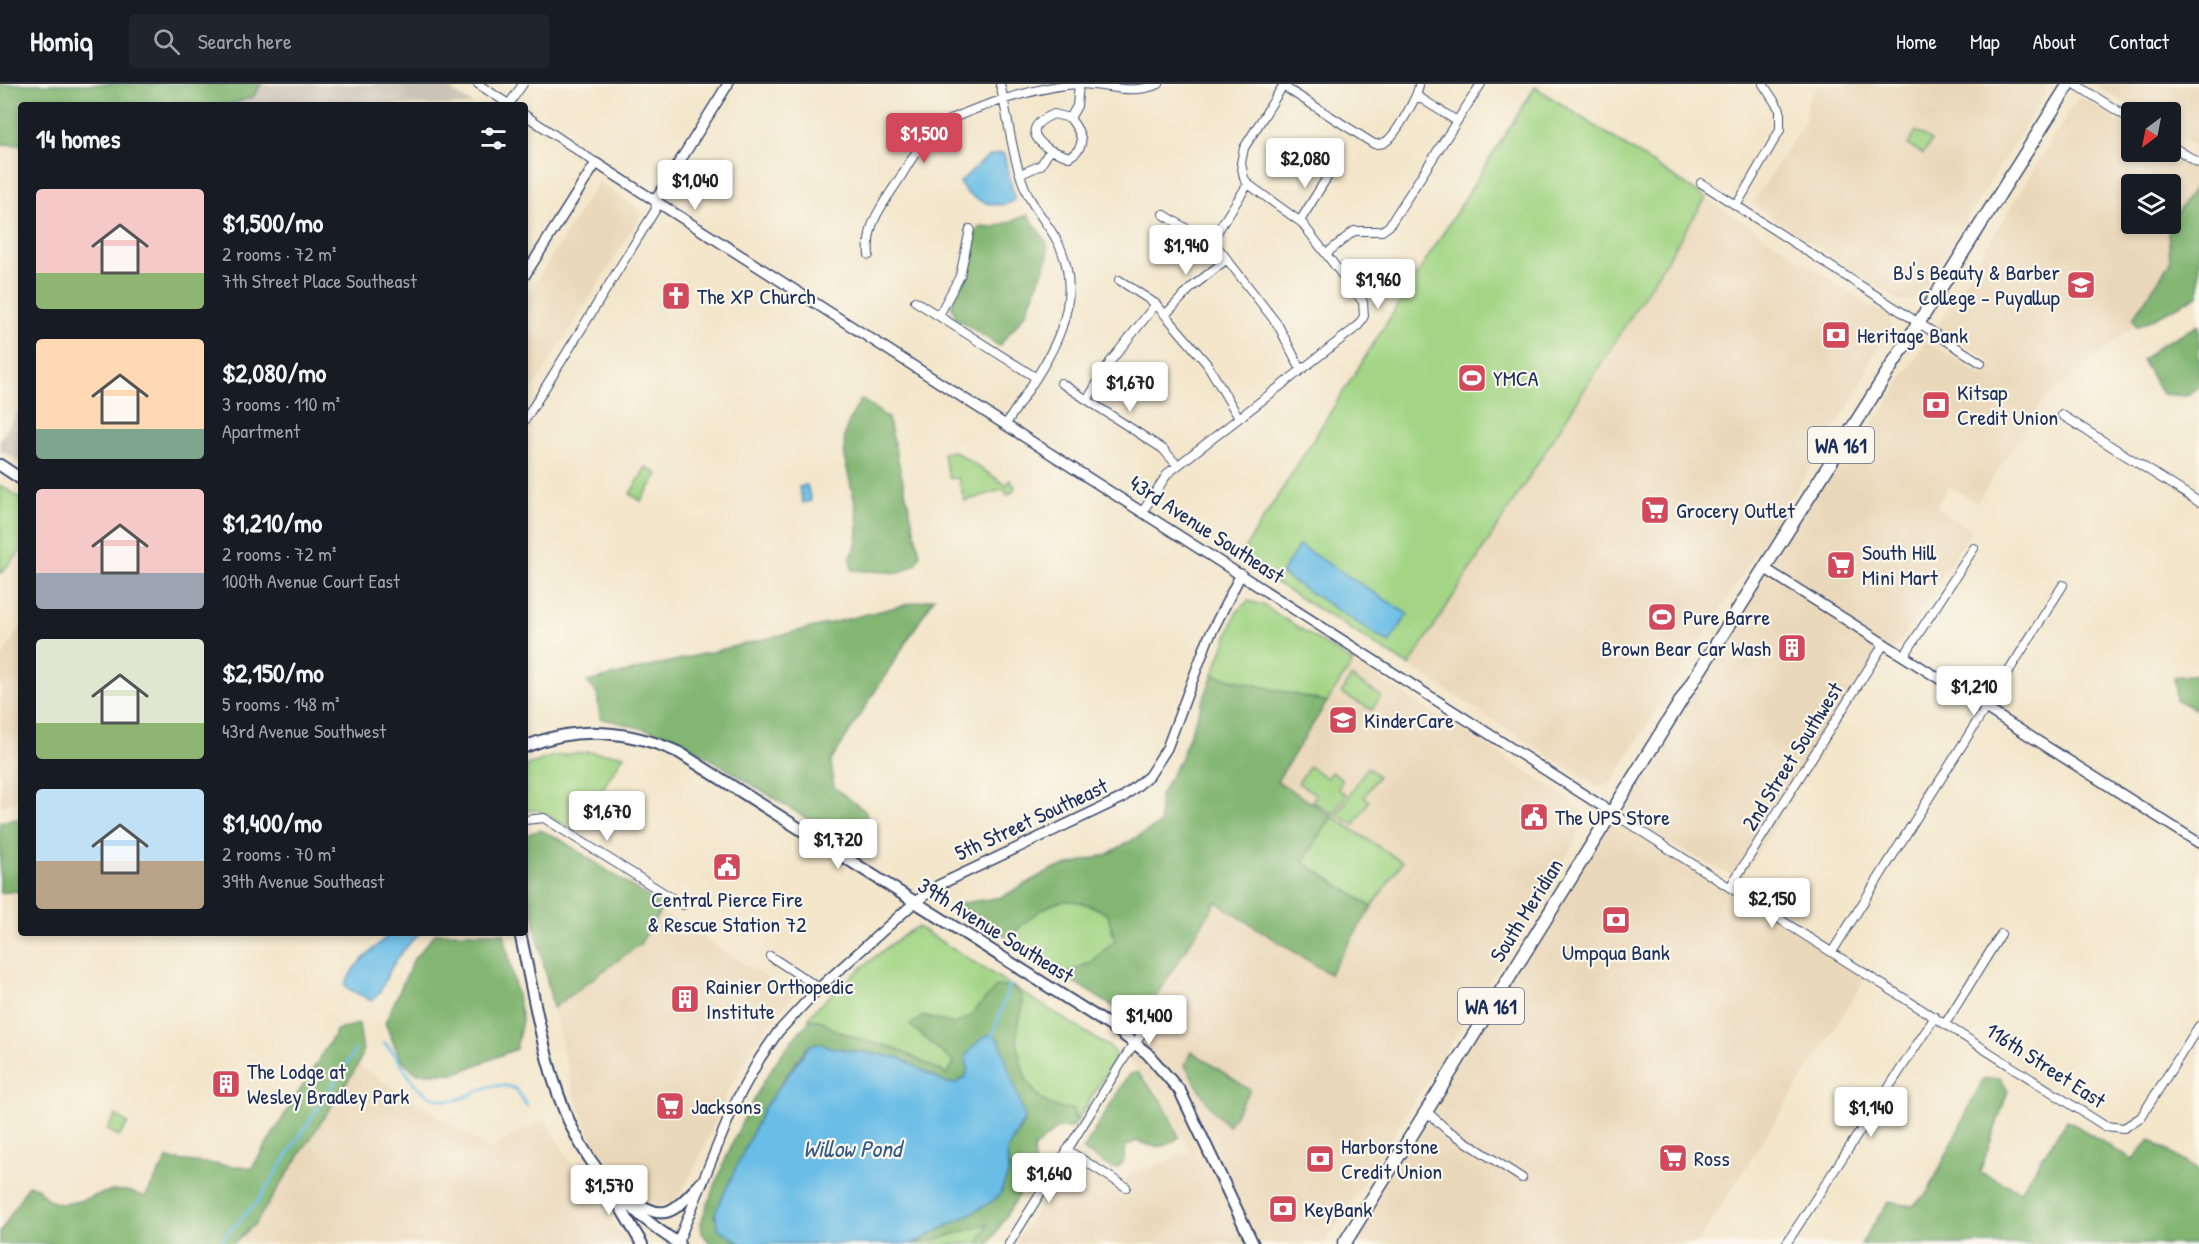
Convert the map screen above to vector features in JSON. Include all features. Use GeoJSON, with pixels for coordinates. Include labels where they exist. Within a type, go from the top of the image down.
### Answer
{"type":"FeatureCollection","features":[{"type":"Feature","properties":{"kind":"main road","name":"WA 161"},"geometry":{"type":"LineString","coordinates":[[1764,568],[2069,84]]}},
{"type":"Feature","properties":{"kind":"main road"},"geometry":{"type":"LineString","coordinates":[[0,465],[18,478]]}},
{"type":"Feature","properties":{"kind":"main road","name":"South Meridian"},"geometry":{"type":"LineString","coordinates":[[1344,1244],[1764,568]]}},
{"type":"Feature","properties":{"kind":"main road","name":"39th Avenue Southeast"},"geometry":{"type":"LineString","coordinates":[[528,746],[562,735],[587,732],[617,733],[659,743],[680,753],[1135,1043],[1165,1071],[1189,1105],[1253,1244]]}},
{"type":"Feature","properties":{"kind":"main road"},"geometry":{"type":"LineString","coordinates":[[521,936],[555,1088],[579,1144],[642,1244]]}},
{"type":"Feature","properties":{"kind":"main road"},"geometry":{"type":"LineString","coordinates":[[601,1177],[633,1201],[658,1213],[677,1209],[702,1182]]}},
{"type":"Feature","properties":{"kind":"main road"},"geometry":{"type":"LineString","coordinates":[[601,1177],[636,1212],[678,1244]]}},
{"type":"Feature","properties":{"kind":"main road"},"geometry":{"type":"LineString","coordinates":[[1350,1244],[1358,1222]]}},
{"type":"Feature","properties":{"kind":"street"},"geometry":{"type":"LineString","coordinates":[[478,84],[505,102]]}},
{"type":"Feature","properties":{"kind":"street"},"geometry":{"type":"LineString","coordinates":[[512,102],[523,84]]}},
{"type":"Feature","properties":{"kind":"street"},"geometry":{"type":"LineString","coordinates":[[528,415],[656,209],[655,201],[728,84]]}},
{"type":"Feature","properties":{"kind":"street"},"geometry":{"type":"LineString","coordinates":[[1000,84],[1027,194],[1062,252],[1069,285],[1062,330],[1006,424]]}},
{"type":"Feature","properties":{"kind":"street"},"geometry":{"type":"LineString","coordinates":[[1070,118],[1077,106],[1079,84]]}},
{"type":"Feature","properties":{"kind":"street"},"geometry":{"type":"LineString","coordinates":[[868,255],[869,228],[923,142],[951,118],[1004,100],[1063,86],[1079,84],[1133,91],[1159,84]]}},
{"type":"Feature","properties":{"kind":"street"},"geometry":{"type":"LineString","coordinates":[[1143,511],[1168,473],[1177,465],[1358,326],[1364,316],[1363,302],[1300,221],[1248,184],[1241,171],[1244,148],[1284,85],[1374,144],[1379,144],[1388,140],[1417,96],[1419,84]]}},
{"type":"Feature","properties":{"kind":"street"},"geometry":{"type":"LineString","coordinates":[[1326,254],[1354,231],[1382,231],[1389,226],[1481,84]]}},
{"type":"Feature","properties":{"kind":"street"},"geometry":{"type":"LineString","coordinates":[[1736,206],[1780,130],[1780,110],[1763,84]]}},
{"type":"Feature","properties":{"kind":"street"},"geometry":{"type":"LineString","coordinates":[[2075,84],[2121,113]]}},
{"type":"Feature","properties":{"kind":"street"},"geometry":{"type":"LineString","coordinates":[[1417,96],[1457,121]]}},
{"type":"Feature","properties":{"kind":"street"},"geometry":{"type":"LineString","coordinates":[[1054,114],[1070,118],[1081,134],[1082,142],[1077,153],[1069,157],[1050,150],[1037,140],[1035,125],[1054,114]]}},
{"type":"Feature","properties":{"kind":"street"},"geometry":{"type":"LineString","coordinates":[[528,117],[655,201]]}},
{"type":"Feature","properties":{"kind":"street"},"geometry":{"type":"LineString","coordinates":[[1021,174],[1041,165],[1050,150]]}},
{"type":"Feature","properties":{"kind":"street"},"geometry":{"type":"LineString","coordinates":[[2181,152],[2199,163]]}},
{"type":"Feature","properties":{"kind":"street"},"geometry":{"type":"LineString","coordinates":[[528,270],[596,163]]}},
{"type":"Feature","properties":{"kind":"street"},"geometry":{"type":"LineString","coordinates":[[1300,221],[1331,171]]}},
{"type":"Feature","properties":{"kind":"street"},"geometry":{"type":"LineString","coordinates":[[1701,183],[1981,363]]}},
{"type":"Feature","properties":{"kind":"street"},"geometry":{"type":"LineString","coordinates":[[1210,243],[1248,184]]}},
{"type":"Feature","properties":{"kind":"street","name":"43rd Avenue Southeast"},"geometry":{"type":"LineString","coordinates":[[655,201],[1611,812]]}},
{"type":"Feature","properties":{"kind":"street"},"geometry":{"type":"LineString","coordinates":[[1163,214],[1210,243],[1227,259],[1281,331],[1301,370]]}},
{"type":"Feature","properties":{"kind":"street"},"geometry":{"type":"LineString","coordinates":[[939,315],[960,276],[970,229]]}},
{"type":"Feature","properties":{"kind":"street"},"geometry":{"type":"LineString","coordinates":[[1165,315],[1192,287],[1227,259]]}},
{"type":"Feature","properties":{"kind":"street"},"geometry":{"type":"LineString","coordinates":[[1119,280],[1156,304],[1207,364],[1239,418]]}},
{"type":"Feature","properties":{"kind":"street"},"geometry":{"type":"LineString","coordinates":[[915,302],[1035,377]]}},
{"type":"Feature","properties":{"kind":"street"},"geometry":{"type":"LineString","coordinates":[[1087,400],[1110,362],[1156,304]]}},
{"type":"Feature","properties":{"kind":"street"},"geometry":{"type":"LineString","coordinates":[[1061,383],[1163,449],[1177,465]]}},
{"type":"Feature","properties":{"kind":"street"},"geometry":{"type":"LineString","coordinates":[[2062,415],[2199,502]]}},
{"type":"Feature","properties":{"kind":"street"},"geometry":{"type":"LineString","coordinates":[[1904,656],[1974,548]]}},
{"type":"Feature","properties":{"kind":"street"},"geometry":{"type":"LineString","coordinates":[[1764,568],[2199,843]]}},
{"type":"Feature","properties":{"kind":"street","name":"5th Street Southeast"},"geometry":{"type":"LineString","coordinates":[[678,1244],[735,1103],[760,1058],[790,1017],[915,902],[949,879],[1122,798],[1149,776],[1167,748],[1208,639],[1241,574]]}},
{"type":"Feature","properties":{"kind":"street"},"geometry":{"type":"LineString","coordinates":[[1832,952],[2062,585]]}},
{"type":"Feature","properties":{"kind":"street","name":"2nd Street Southwest"},"geometry":{"type":"LineString","coordinates":[[1730,887],[1884,644]]}},
{"type":"Feature","properties":{"kind":"street","name":"116th Street East"},"geometry":{"type":"LineString","coordinates":[[1611,812],[2100,1124],[2116,1129],[2128,1126],[2148,1108],[2199,1026]]}},
{"type":"Feature","properties":{"kind":"street"},"geometry":{"type":"LineString","coordinates":[[528,820],[544,818],[683,905]]}},
{"type":"Feature","properties":{"kind":"street"},"geometry":{"type":"LineString","coordinates":[[1945,1024],[2001,934]]}},
{"type":"Feature","properties":{"kind":"street"},"geometry":{"type":"LineString","coordinates":[[770,956],[819,988]]}},
{"type":"Feature","properties":{"kind":"street"},"geometry":{"type":"LineString","coordinates":[[1786,1244],[1935,1017]]}},
{"type":"Feature","properties":{"kind":"street"},"geometry":{"type":"LineString","coordinates":[[1009,1244],[1135,1043],[1154,1018],[1158,1018]]}},
{"type":"Feature","properties":{"kind":"street"},"geometry":{"type":"LineString","coordinates":[[1426,1111],[1446,1129],[1522,1178]]}},
{"type":"Feature","properties":{"kind":"street"},"geometry":{"type":"LineString","coordinates":[[1067,1150],[1126,1187]]}},
{"type":"Feature","properties":{"kind":"shaded area"},"geometry":{"type":"Polygon","coordinates":[[[223,84],[441,84],[469,102],[212,102],[223,84]]]}},
{"type":"Feature","properties":{"kind":"shaded area"},"geometry":{"type":"Polygon","coordinates":[[[1819,84],[2046,84],[2046,92],[1918,298],[1900,302],[1752,204],[1805,121],[1808,102],[1819,84]]]}},
{"type":"Feature","properties":{"kind":"shaded area"},"geometry":{"type":"Polygon","coordinates":[[[2095,84],[2199,84],[2199,150],[2181,138],[2181,102],[2124,102],[2095,84]]]}},
{"type":"Feature","properties":{"kind":"shaded area"},"geometry":{"type":"Polygon","coordinates":[[[2079,96],[2121,123],[2121,162],[2181,162],[2199,173],[2199,231],[2155,308],[2042,402],[1977,503],[1949,486],[1936,507],[1971,530],[1892,654],[1886,650],[1740,880],[1623,819],[1868,975],[1697,1244],[1344,1244],[1840,447],[1854,455],[1926,341],[1983,376],[1992,361],[1937,327],[2079,96]]]}},
{"type":"Feature","properties":{"kind":"shaded area"},"geometry":{"type":"Polygon","coordinates":[[[598,182],[644,211],[528,397],[528,294],[598,182]]]}},
{"type":"Feature","properties":{"kind":"shaded area"},"geometry":{"type":"Polygon","coordinates":[[[1706,198],[1890,318],[1891,331],[1870,360],[1860,388],[1611,783],[1599,788],[1409,666],[1706,198]]]}},
{"type":"Feature","properties":{"kind":"shaded area"},"geometry":{"type":"Polygon","coordinates":[[[18,411],[18,461],[0,450],[0,440],[18,411]]]}},
{"type":"Feature","properties":{"kind":"shaded area"},"geometry":{"type":"Polygon","coordinates":[[[18,631],[18,801],[0,806],[0,661],[18,631]]]}},
{"type":"Feature","properties":{"kind":"shaded area"},"geometry":{"type":"Polygon","coordinates":[[[1353,662],[1567,797],[1580,809],[1584,819],[1583,825],[1560,869],[1325,1244],[1015,1244],[1074,1148],[1117,1177],[1123,1178],[1191,1152],[1157,1089],[1121,1054],[1216,902],[1329,973],[1402,862],[1277,781],[1353,662]]]}},
{"type":"Feature","properties":{"kind":"shaded area"},"geometry":{"type":"Polygon","coordinates":[[[660,911],[794,995],[758,1040],[731,1085],[693,1172],[675,1202],[657,1206],[635,1192],[595,1146],[573,1093],[553,1008],[640,944],[660,911]]]}},
{"type":"Feature","properties":{"kind":"shaded area"},"geometry":{"type":"Polygon","coordinates":[[[353,1062],[489,1149],[545,1119],[595,1203],[631,1244],[239,1244],[353,1062]]]}},
{"type":"Feature","properties":{"kind":"green space"},"geometry":{"type":"Polygon","coordinates":[[[0,84],[261,84],[253,97],[237,102],[18,102],[18,145],[0,144],[0,84]]]}},
{"type":"Feature","properties":{"kind":"green space","name":"YMCA"},"geometry":{"type":"Polygon","coordinates":[[[1535,87],[1706,198],[1409,666],[1238,559],[1535,87]]]}},
{"type":"Feature","properties":{"kind":"green space"},"geometry":{"type":"Polygon","coordinates":[[[1916,131],[1931,141],[1923,154],[1908,145],[1916,131]]]}},
{"type":"Feature","properties":{"kind":"green space"},"geometry":{"type":"Polygon","coordinates":[[[2196,186],[2199,187],[2199,295],[2137,327],[2133,318],[2170,263],[2168,234],[2181,234],[2181,207],[2196,186]]]}},
{"type":"Feature","properties":{"kind":"green space"},"geometry":{"type":"Polygon","coordinates":[[[1028,215],[1047,243],[1048,258],[1026,313],[999,346],[956,318],[951,305],[969,265],[975,233],[980,226],[995,227],[1028,215]]]}},
{"type":"Feature","properties":{"kind":"green space"},"geometry":{"type":"Polygon","coordinates":[[[2199,325],[2199,386],[2186,396],[2162,394],[2142,360],[2162,344],[2199,325]]]}},
{"type":"Feature","properties":{"kind":"green space"},"geometry":{"type":"Polygon","coordinates":[[[861,399],[888,418],[920,554],[917,563],[900,573],[852,570],[850,559],[856,544],[857,512],[844,445],[847,425],[861,399]]]}},
{"type":"Feature","properties":{"kind":"green space"},"geometry":{"type":"Polygon","coordinates":[[[954,451],[1006,485],[1010,480],[1015,487],[1012,493],[1007,495],[1005,489],[965,501],[958,478],[950,479],[943,456],[943,453],[954,451]]]}},
{"type":"Feature","properties":{"kind":"green space"},"geometry":{"type":"Polygon","coordinates":[[[646,467],[658,474],[641,501],[630,494],[646,467]]]}},
{"type":"Feature","properties":{"kind":"green space"},"geometry":{"type":"Polygon","coordinates":[[[0,485],[18,497],[18,554],[0,574],[0,485]]]}},
{"type":"Feature","properties":{"kind":"green space"},"geometry":{"type":"Polygon","coordinates":[[[934,598],[831,761],[834,787],[865,811],[875,839],[865,855],[676,737],[600,718],[597,693],[587,682],[934,598]]]}},
{"type":"Feature","properties":{"kind":"green space"},"geometry":{"type":"Polygon","coordinates":[[[1248,601],[1263,605],[1353,662],[1327,702],[1213,675],[1236,613],[1248,601]]]}},
{"type":"Feature","properties":{"kind":"green space"},"geometry":{"type":"Polygon","coordinates":[[[2199,674],[2198,710],[2176,700],[2174,677],[2199,674]]]}},
{"type":"Feature","properties":{"kind":"green space"},"geometry":{"type":"Polygon","coordinates":[[[1213,675],[1327,702],[1277,781],[1332,816],[1303,862],[1372,907],[1329,974],[1216,902],[1139,1023],[1063,975],[1092,962],[1115,940],[1108,915],[1092,906],[1065,901],[1043,909],[1008,938],[957,904],[1002,897],[1050,870],[1106,855],[1160,824],[1160,796],[1181,757],[1213,675]]]}},
{"type":"Feature","properties":{"kind":"green space"},"geometry":{"type":"Polygon","coordinates":[[[1351,677],[1381,696],[1372,710],[1341,693],[1351,677]]]}},
{"type":"Feature","properties":{"kind":"green space"},"geometry":{"type":"Polygon","coordinates":[[[588,752],[624,755],[575,832],[538,810],[528,811],[528,765],[553,756],[588,752]]]}},
{"type":"Feature","properties":{"kind":"green space"},"geometry":{"type":"Polygon","coordinates":[[[1309,766],[1327,778],[1331,772],[1343,779],[1338,789],[1346,794],[1334,814],[1312,801],[1316,794],[1298,783],[1309,766]]]}},
{"type":"Feature","properties":{"kind":"green space"},"geometry":{"type":"Polygon","coordinates":[[[1367,767],[1378,776],[1364,797],[1369,801],[1354,825],[1337,815],[1367,767]]]}},
{"type":"Feature","properties":{"kind":"green space"},"geometry":{"type":"Polygon","coordinates":[[[1332,816],[1402,862],[1372,907],[1303,862],[1332,816]]]}},
{"type":"Feature","properties":{"kind":"green space"},"geometry":{"type":"Polygon","coordinates":[[[18,819],[18,892],[0,893],[0,822],[18,819]]]}},
{"type":"Feature","properties":{"kind":"green space"},"geometry":{"type":"Polygon","coordinates":[[[540,830],[561,840],[663,907],[640,944],[553,1008],[528,892],[528,834],[540,830]]]}},
{"type":"Feature","properties":{"kind":"green space"},"geometry":{"type":"Polygon","coordinates":[[[1062,899],[1091,904],[1108,915],[1115,940],[1092,962],[1063,975],[1008,938],[1034,914],[1062,899]]]}},
{"type":"Feature","properties":{"kind":"green space"},"geometry":{"type":"Polygon","coordinates":[[[918,927],[1114,1050],[1116,1057],[1077,1121],[1072,1109],[1059,1108],[1038,1096],[1025,1075],[1018,1050],[1017,1033],[1023,1005],[949,1078],[873,1042],[861,1040],[808,1019],[859,970],[918,927]]]}},
{"type":"Feature","properties":{"kind":"green space"},"geometry":{"type":"Polygon","coordinates":[[[433,936],[505,936],[522,1020],[516,1049],[457,1073],[416,1073],[400,1058],[385,1023],[414,959],[433,936]]]}},
{"type":"Feature","properties":{"kind":"green space"},"geometry":{"type":"Polygon","coordinates":[[[997,986],[1014,989],[1021,996],[1022,1006],[1017,1032],[1018,1050],[1025,1075],[1031,1086],[1047,1103],[1059,1108],[1072,1109],[1077,1121],[1073,1128],[1058,1128],[1034,1148],[1035,1169],[989,1244],[978,1244],[988,1224],[935,1240],[917,1242],[983,1207],[1001,1193],[1009,1171],[1007,1150],[1025,1121],[1000,1042],[991,1034],[965,1057],[968,1068],[965,1077],[957,1083],[945,1083],[900,1058],[833,1048],[822,1044],[807,1047],[764,1108],[714,1216],[733,1240],[742,1244],[711,1244],[702,1233],[701,1222],[733,1142],[761,1086],[777,1061],[812,1019],[823,1021],[833,1029],[861,1040],[895,1048],[947,1074],[954,1063],[910,1025],[923,1016],[954,1024],[969,1017],[997,986]]]}},
{"type":"Feature","properties":{"kind":"green space"},"geometry":{"type":"Polygon","coordinates":[[[359,1024],[363,1052],[358,1065],[255,1224],[233,1244],[0,1244],[0,1233],[28,1185],[37,1187],[46,1198],[56,1203],[67,1204],[114,1191],[127,1191],[145,1197],[167,1159],[252,1168],[337,1030],[359,1024]]]}},
{"type":"Feature","properties":{"kind":"green space"},"geometry":{"type":"Polygon","coordinates":[[[1191,1051],[1250,1090],[1228,1126],[1210,1107],[1185,1065],[1191,1051]]]}},
{"type":"Feature","properties":{"kind":"green space"},"geometry":{"type":"Polygon","coordinates":[[[1137,1072],[1162,1101],[1179,1137],[1164,1146],[1154,1146],[1137,1141],[1126,1146],[1124,1160],[1118,1168],[1111,1168],[1083,1150],[1128,1075],[1137,1072]]]}},
{"type":"Feature","properties":{"kind":"green space"},"geometry":{"type":"Polygon","coordinates":[[[2000,1078],[2008,1091],[1980,1172],[2020,1191],[2067,1120],[2132,1160],[2150,1140],[2199,1171],[2199,1244],[1861,1244],[1888,1202],[1913,1206],[1928,1192],[1983,1079],[2000,1078]]]}},
{"type":"Feature","properties":{"kind":"green space"},"geometry":{"type":"Polygon","coordinates":[[[116,1115],[128,1123],[119,1137],[107,1129],[116,1115]]]}},
{"type":"Feature","properties":{"kind":"green space"},"geometry":{"type":"Polygon","coordinates":[[[988,1223],[978,1244],[912,1244],[988,1223]]]}},
{"type":"Feature","properties":{"kind":"water"},"geometry":{"type":"Polygon","coordinates":[[[1004,154],[1015,200],[1001,205],[976,199],[963,188],[960,182],[987,157],[1004,154]]]}},
{"type":"Feature","properties":{"kind":"water"},"geometry":{"type":"Polygon","coordinates":[[[807,485],[811,501],[803,503],[799,487],[807,485]]]}},
{"type":"Feature","properties":{"kind":"water"},"geometry":{"type":"Polygon","coordinates":[[[1299,545],[1408,614],[1389,643],[1281,574],[1299,545]]]}},
{"type":"Feature","properties":{"kind":"water"},"geometry":{"type":"Polygon","coordinates":[[[387,936],[417,936],[399,956],[372,1001],[347,988],[345,984],[354,968],[387,936]]]}},
{"type":"Feature","properties":{"kind":"water","name":"Willow Pond"},"geometry":{"type":"Polygon","coordinates":[[[993,1034],[1000,1042],[1025,1118],[1007,1150],[1008,1174],[999,1196],[983,1207],[912,1244],[742,1244],[718,1228],[715,1213],[764,1108],[810,1045],[818,1043],[833,1048],[900,1058],[945,1083],[957,1083],[965,1077],[968,1068],[965,1057],[967,1054],[981,1040],[993,1034]]]}},
{"type":"Feature","properties":{"kind":"waterway"},"geometry":{"type":"LineString","coordinates":[[993,1034],[1010,985]]}},
{"type":"Feature","properties":{"kind":"waterway"},"geometry":{"type":"LineString","coordinates":[[384,1043],[397,1056],[416,1085],[433,1097],[455,1100],[493,1086],[504,1086],[516,1089],[527,1106]]}},
{"type":"Feature","properties":{"kind":"waterway"},"geometry":{"type":"LineString","coordinates":[[218,1244],[258,1201],[355,1051]]}},
{"type":"Feature","properties":{"kind":"place","name":"BJ's Beauty & Barber College - Puyallup"},"geometry":{"type":"Point","coordinates":[2081,285]}},
{"type":"Feature","properties":{"kind":"place","name":"The XP Church"},"geometry":{"type":"Point","coordinates":[676,296]}},
{"type":"Feature","properties":{"kind":"place","name":"Heritage Bank"},"geometry":{"type":"Point","coordinates":[1836,335]}},
{"type":"Feature","properties":{"kind":"place","name":"YMCA"},"geometry":{"type":"Point","coordinates":[1472,378]}},
{"type":"Feature","properties":{"kind":"place","name":"Kitsap Credit Union"},"geometry":{"type":"Point","coordinates":[1936,405]}},
{"type":"Feature","properties":{"kind":"place","name":"Grocery Outlet"},"geometry":{"type":"Point","coordinates":[1655,510]}},
{"type":"Feature","properties":{"kind":"place","name":"South Hill Mini Mart"},"geometry":{"type":"Point","coordinates":[1841,565]}},
{"type":"Feature","properties":{"kind":"place","name":"Pure Barre"},"geometry":{"type":"Point","coordinates":[1662,617]}},
{"type":"Feature","properties":{"kind":"place","name":"Brown Bear Car Wash"},"geometry":{"type":"Point","coordinates":[1792,648]}},
{"type":"Feature","properties":{"kind":"place","name":"KinderCare"},"geometry":{"type":"Point","coordinates":[1343,720]}},
{"type":"Feature","properties":{"kind":"place","name":"The UPS Store"},"geometry":{"type":"Point","coordinates":[1534,817]}},
{"type":"Feature","properties":{"kind":"place","name":"Central Pierce Fire & Rescue Station 72"},"geometry":{"type":"Point","coordinates":[727,867]}},
{"type":"Feature","properties":{"kind":"place","name":"Umpqua Bank"},"geometry":{"type":"Point","coordinates":[1616,920]}},
{"type":"Feature","properties":{"kind":"place","name":"Rainier Orthopedic Institute"},"geometry":{"type":"Point","coordinates":[685,999]}},
{"type":"Feature","properties":{"kind":"place","name":"The Lodge at Wesley Bradley Park"},"geometry":{"type":"Point","coordinates":[226,1084]}},
{"type":"Feature","properties":{"kind":"place","name":"Jacksons"},"geometry":{"type":"Point","coordinates":[670,1106]}},
{"type":"Feature","properties":{"kind":"place","name":"Ross"},"geometry":{"type":"Point","coordinates":[1673,1158]}},
{"type":"Feature","properties":{"kind":"place","name":"Harborstone Credit Union"},"geometry":{"type":"Point","coordinates":[1320,1159]}},
{"type":"Feature","properties":{"kind":"place","name":"KeyBank"},"geometry":{"type":"Point","coordinates":[1283,1209]}}]}
